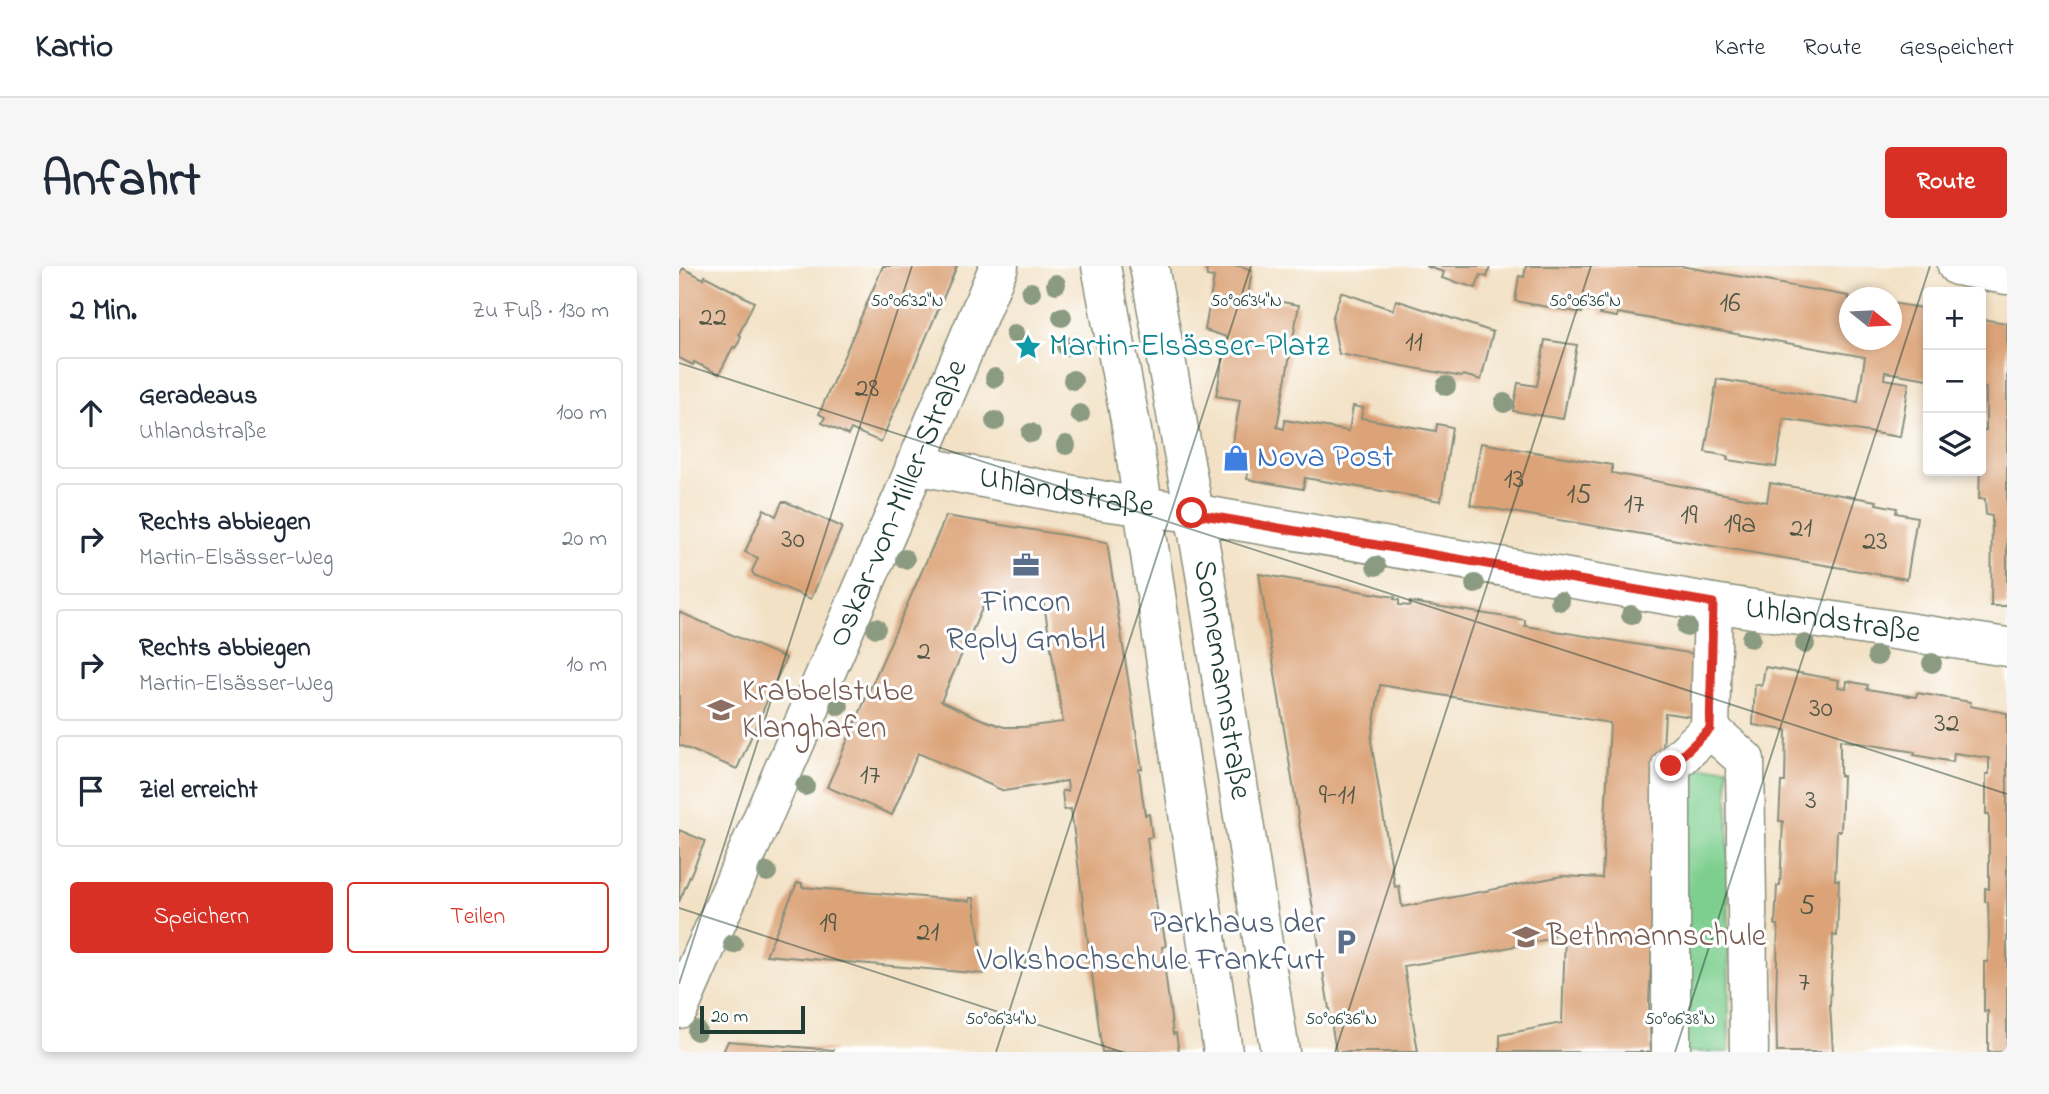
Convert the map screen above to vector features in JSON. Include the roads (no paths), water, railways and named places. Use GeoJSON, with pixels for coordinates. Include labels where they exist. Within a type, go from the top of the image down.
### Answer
{"type":"FeatureCollection","features":[{"type":"Feature","properties":{"kind":"street","name":"Oskar-von-Miller-Straße"},"geometry":{"type":"LineString","coordinates":[[679,1009],[999,266]]}},
{"type":"Feature","properties":{"kind":"street","name":"Sonnemannstraße"},"geometry":{"type":"LineString","coordinates":[[1101,266],[1132,431],[1223,1052]]}},
{"type":"Feature","properties":{"kind":"street","name":"Sonnemannstraße"},"geometry":{"type":"LineString","coordinates":[[1149,266],[1204,567],[1280,1052]]}},
{"type":"Feature","properties":{"kind":"street"},"geometry":{"type":"LineString","coordinates":[[1957,266],[2007,275]]}},
{"type":"Feature","properties":{"kind":"street","name":"Uhlandstraße"},"geometry":{"type":"LineString","coordinates":[[915,466],[1713,603],[2007,647]]}},
{"type":"Feature","properties":{"kind":"street"},"geometry":{"type":"LineString","coordinates":[[1671,1052],[1671,766],[1710,729],[1713,603]]}},
{"type":"Feature","properties":{"kind":"street"},"geometry":{"type":"LineString","coordinates":[[1710,729],[1745,760],[1748,1052]]}},
{"type":"Feature","properties":{"kind":"place","name":"Martin-Elsässer-Platz"},"geometry":{"type":"Point","coordinates":[1028,347]}},
{"type":"Feature","properties":{"kind":"place","name":"Nova Post"},"geometry":{"type":"Point","coordinates":[1236,458]}},
{"type":"Feature","properties":{"kind":"place","name":"Fincon Reply GmbH"},"geometry":{"type":"Point","coordinates":[1026,565]}},
{"type":"Feature","properties":{"kind":"place","name":"Krabbelstube Klanghafen"},"geometry":{"type":"Point","coordinates":[721,710]}},
{"type":"Feature","properties":{"kind":"place","name":"Bethmannschule"},"geometry":{"type":"Point","coordinates":[1526,937]}},
{"type":"Feature","properties":{"kind":"place","name":"Parkhaus der Volkshochschule Frankfurt"},"geometry":{"type":"Point","coordinates":[1346,942]}}]}
